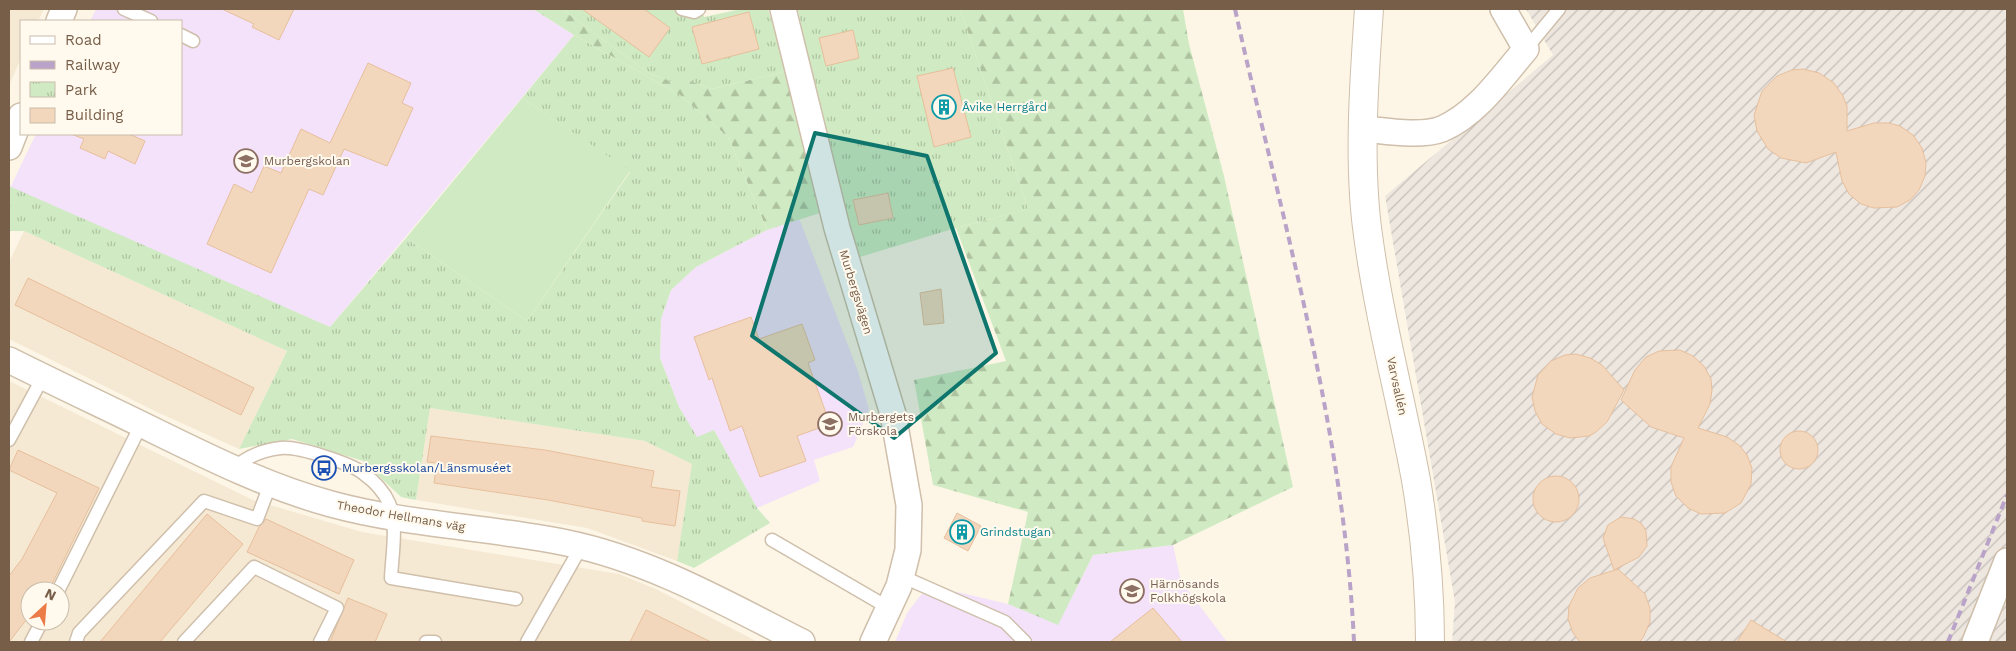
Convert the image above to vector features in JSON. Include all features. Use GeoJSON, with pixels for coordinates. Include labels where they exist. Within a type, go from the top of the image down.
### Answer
{"type":"FeatureCollection","features":[{"type":"Feature","properties":{"kind":"street","name":"Murbergsvägen"},"geometry":{"type":"LineString","coordinates":[[783,9],[837,228],[893,414],[908,505],[908,550],[889,608],[873,642]]}},
{"type":"Feature","properties":{"kind":"street","name":"Varvsallén"},"geometry":{"type":"LineString","coordinates":[[1369,9],[1364,79],[1364,186],[1368,233],[1376,285],[1416,482],[1428,571],[1430,642]]}},
{"type":"Feature","properties":{"kind":"street"},"geometry":{"type":"LineString","coordinates":[[1364,129],[1411,133],[1440,130],[1464,115],[1526,49],[1503,9]]}},
{"type":"Feature","properties":{"kind":"street"},"geometry":{"type":"LineString","coordinates":[[9,147],[20,119]]}},
{"type":"Feature","properties":{"kind":"street","name":"Theodor Hellmans väg"},"geometry":{"type":"LineString","coordinates":[[9,360],[233,469],[270,485],[333,505],[394,517],[581,547],[634,562],[802,642]]}},
{"type":"Feature","properties":{"kind":"street"},"geometry":{"type":"LineString","coordinates":[[1975,642],[2007,560]]}},
{"type":"Feature","properties":{"kind":"lane"},"geometry":{"type":"LineString","coordinates":[[124,9],[149,20]]}},
{"type":"Feature","properties":{"kind":"lane"},"geometry":{"type":"LineString","coordinates":[[682,9],[694,12],[699,9]]}},
{"type":"Feature","properties":{"kind":"lane"},"geometry":{"type":"LineString","coordinates":[[1526,49],[1559,9]]}},
{"type":"Feature","properties":{"kind":"lane"},"geometry":{"type":"LineString","coordinates":[[182,36],[193,41]]}},
{"type":"Feature","properties":{"kind":"lane"},"geometry":{"type":"LineString","coordinates":[[11,432],[43,377]]}},
{"type":"Feature","properties":{"kind":"lane"},"geometry":{"type":"LineString","coordinates":[[63,581],[141,424]]}},
{"type":"Feature","properties":{"kind":"lane"},"geometry":{"type":"LineString","coordinates":[[233,469],[243,459],[282,448],[296,450],[364,473],[383,493],[394,517],[390,578],[516,599]]}},
{"type":"Feature","properties":{"kind":"lane"},"geometry":{"type":"LineString","coordinates":[[76,642],[79,633],[204,501],[257,519],[270,485]]}},
{"type":"Feature","properties":{"kind":"lane"},"geometry":{"type":"LineString","coordinates":[[772,540],[889,608]]}},
{"type":"Feature","properties":{"kind":"lane"},"geometry":{"type":"LineString","coordinates":[[527,642],[581,547]]}},
{"type":"Feature","properties":{"kind":"lane"},"geometry":{"type":"LineString","coordinates":[[184,642],[254,566],[337,608],[320,642]]}},
{"type":"Feature","properties":{"kind":"lane"},"geometry":{"type":"LineString","coordinates":[[901,576],[1005,622],[1026,642]]}},
{"type":"Feature","properties":{"kind":"lane"},"geometry":{"type":"LineString","coordinates":[[426,642],[434,642]]}},
{"type":"Feature","properties":{"kind":"highlighted area"},"geometry":{"type":"Polygon","coordinates":[[[815,133],[927,156],[996,353],[894,438],[752,336],[815,133]]]}},
{"type":"Feature","properties":{"kind":"shaded area"},"geometry":{"type":"Polygon","coordinates":[[[9,9],[44,9],[38,20],[20,20],[20,60],[9,86],[9,9]]]}},
{"type":"Feature","properties":{"kind":"shaded area","name":"Murbergskolan"},"geometry":{"type":"Polygon","coordinates":[[[96,9],[533,9],[574,35],[330,327],[10,188],[36,135],[182,135],[182,20],[90,20],[96,9]]]}},
{"type":"Feature","properties":{"kind":"shaded area"},"geometry":{"type":"Polygon","coordinates":[[[1526,9],[2007,9],[2007,642],[1452,642],[1455,602],[1385,196],[1553,55],[1526,9]]]}},
{"type":"Feature","properties":{"kind":"shaded area"},"geometry":{"type":"Polygon","coordinates":[[[799,218],[858,371],[869,409],[853,447],[814,460],[820,481],[757,508],[714,430],[697,438],[679,407],[660,358],[661,319],[671,290],[696,267],[767,230],[799,218]]]}},
{"type":"Feature","properties":{"kind":"shaded area"},"geometry":{"type":"Polygon","coordinates":[[[24,231],[287,351],[239,449],[159,413],[9,339],[9,262],[24,231]]]}},
{"type":"Feature","properties":{"kind":"shaded area"},"geometry":{"type":"Polygon","coordinates":[[[9,381],[253,500],[362,532],[619,574],[656,589],[758,642],[9,642],[9,381]]]}},
{"type":"Feature","properties":{"kind":"shaded area"},"geometry":{"type":"Polygon","coordinates":[[[430,408],[645,441],[693,464],[677,561],[587,528],[416,500],[430,408]]]}},
{"type":"Feature","properties":{"kind":"shaded area","name":"Härnösands Folkhögskola"},"geometry":{"type":"Polygon","coordinates":[[[1173,545],[1181,581],[1227,642],[895,642],[907,613],[920,596],[932,586],[1008,604],[1058,624],[1093,555],[1173,545]]]}},
{"type":"Feature","properties":{"kind":"green space"},"geometry":{"type":"Polygon","coordinates":[[[533,9],[562,9],[650,74],[670,81],[691,81],[712,89],[787,71],[826,211],[767,230],[729,138],[680,95],[574,35],[533,9]]]}},
{"type":"Feature","properties":{"kind":"green space"},"geometry":{"type":"Polygon","coordinates":[[[562,9],[702,9],[704,17],[741,9],[768,9],[787,71],[712,89],[691,81],[670,81],[650,74],[562,9]]]}},
{"type":"Feature","properties":{"kind":"green space"},"geometry":{"type":"Polygon","coordinates":[[[960,9],[1183,9],[1189,44],[1224,176],[1293,487],[1173,545],[1093,555],[1058,625],[1008,604],[1028,512],[933,485],[914,380],[1006,361],[956,228],[1028,209],[960,9]]]}},
{"type":"Feature","properties":{"kind":"green space"},"geometry":{"type":"Polygon","coordinates":[[[960,9],[1028,209],[956,228],[850,260],[798,10],[960,9]]]}},
{"type":"Feature","properties":{"kind":"green space"},"geometry":{"type":"Polygon","coordinates":[[[574,35],[680,95],[729,138],[767,230],[696,267],[671,290],[661,319],[660,358],[679,407],[697,437],[714,430],[757,508],[770,523],[694,568],[677,561],[692,464],[645,441],[430,408],[416,500],[401,497],[363,461],[292,439],[239,449],[287,351],[24,231],[9,231],[9,186],[330,327],[406,238],[527,321],[630,172],[522,98],[574,35]]]}},
{"type":"Feature","properties":{"kind":"green space"},"geometry":{"type":"Polygon","coordinates":[[[522,98],[630,171],[527,321],[406,238],[522,98]]]}},
{"type":"Feature","properties":{"kind":"building"},"geometry":{"type":"Polygon","coordinates":[[[222,9],[294,9],[279,40],[252,27],[254,24],[222,9]]]}},
{"type":"Feature","properties":{"kind":"building"},"geometry":{"type":"Polygon","coordinates":[[[582,9],[644,9],[670,28],[649,57],[582,9]]]}},
{"type":"Feature","properties":{"kind":"building"},"geometry":{"type":"Polygon","coordinates":[[[749,12],[759,49],[702,64],[692,27],[749,12]]]}},
{"type":"Feature","properties":{"kind":"building"},"geometry":{"type":"Polygon","coordinates":[[[853,30],[859,58],[826,66],[819,38],[853,30]]]}},
{"type":"Feature","properties":{"kind":"building"},"geometry":{"type":"Polygon","coordinates":[[[368,63],[411,83],[402,103],[413,108],[387,166],[344,149],[323,195],[309,189],[271,273],[207,244],[234,184],[252,193],[264,166],[281,173],[301,129],[330,143],[368,63]]]}},
{"type":"Feature","properties":{"kind":"building","name":"Åvike Herrgård"},"geometry":{"type":"Polygon","coordinates":[[[953,68],[971,137],[934,147],[917,76],[953,68]]]}},
{"type":"Feature","properties":{"kind":"building"},"geometry":{"type":"Polygon","coordinates":[[[1803,69],[1819,73],[1834,83],[1847,106],[1847,131],[1874,123],[1889,123],[1900,126],[1913,135],[1922,148],[1926,163],[1925,176],[1919,190],[1910,200],[1897,207],[1874,208],[1861,204],[1849,194],[1842,181],[1836,152],[1806,163],[1781,158],[1768,149],[1757,131],[1754,115],[1762,91],[1777,76],[1792,70],[1803,69]]]}},
{"type":"Feature","properties":{"kind":"building"},"geometry":{"type":"Polygon","coordinates":[[[74,135],[131,135],[145,141],[135,164],[108,151],[105,159],[80,148],[84,139],[74,135]]]}},
{"type":"Feature","properties":{"kind":"building"},"geometry":{"type":"Polygon","coordinates":[[[888,193],[893,218],[859,225],[853,200],[888,193]]]}},
{"type":"Feature","properties":{"kind":"building"},"geometry":{"type":"Polygon","coordinates":[[[28,278],[254,388],[241,415],[15,305],[28,278]]]}},
{"type":"Feature","properties":{"kind":"building"},"geometry":{"type":"Polygon","coordinates":[[[941,289],[944,323],[924,325],[920,293],[941,289]]]}},
{"type":"Feature","properties":{"kind":"building"},"geometry":{"type":"Polygon","coordinates":[[[751,317],[759,339],[802,324],[815,360],[808,363],[830,424],[797,436],[806,461],[760,477],[742,426],[730,431],[712,378],[709,380],[694,337],[751,317]]]}},
{"type":"Feature","properties":{"kind":"building"},"geometry":{"type":"Polygon","coordinates":[[[1680,350],[1693,356],[1704,366],[1711,379],[1710,404],[1698,428],[1727,437],[1739,445],[1747,455],[1752,468],[1751,484],[1741,503],[1725,513],[1701,514],[1688,508],[1676,496],[1671,482],[1671,467],[1684,438],[1651,427],[1621,400],[1635,370],[1646,357],[1659,351],[1680,350]]]}},
{"type":"Feature","properties":{"kind":"building"},"geometry":{"type":"Polygon","coordinates":[[[1576,354],[1590,358],[1602,365],[1624,390],[1607,422],[1596,432],[1589,436],[1570,438],[1556,434],[1542,424],[1535,411],[1532,397],[1538,375],[1551,361],[1565,355],[1576,354]]]}},
{"type":"Feature","properties":{"kind":"building"},"geometry":{"type":"Polygon","coordinates":[[[1799,431],[1813,436],[1818,450],[1813,464],[1799,469],[1785,464],[1780,450],[1785,436],[1799,431]]]}},
{"type":"Feature","properties":{"kind":"building"},"geometry":{"type":"Polygon","coordinates":[[[431,436],[545,450],[654,471],[651,487],[680,491],[675,526],[642,521],[642,518],[548,500],[434,483],[437,463],[427,462],[431,436]]]}},
{"type":"Feature","properties":{"kind":"building"},"geometry":{"type":"Polygon","coordinates":[[[18,450],[99,488],[53,581],[20,581],[20,628],[9,642],[9,576],[22,559],[57,493],[9,470],[18,450]]]}},
{"type":"Feature","properties":{"kind":"building"},"geometry":{"type":"Polygon","coordinates":[[[1551,476],[1561,476],[1575,486],[1579,499],[1575,512],[1569,518],[1561,522],[1551,522],[1537,512],[1533,504],[1533,494],[1543,480],[1551,476]]]}},
{"type":"Feature","properties":{"kind":"building","name":"Grindstugan"},"geometry":{"type":"Polygon","coordinates":[[[957,513],[981,526],[968,551],[944,538],[957,513]]]}},
{"type":"Feature","properties":{"kind":"building"},"geometry":{"type":"Polygon","coordinates":[[[207,514],[243,544],[160,642],[100,642],[207,514]]]}},
{"type":"Feature","properties":{"kind":"building"},"geometry":{"type":"Polygon","coordinates":[[[1621,517],[1634,519],[1642,524],[1646,531],[1647,546],[1639,557],[1614,570],[1603,538],[1608,525],[1621,517]]]}},
{"type":"Feature","properties":{"kind":"building"},"geometry":{"type":"Polygon","coordinates":[[[266,519],[354,560],[339,594],[247,552],[259,527],[266,519]]]}},
{"type":"Feature","properties":{"kind":"building"},"geometry":{"type":"Polygon","coordinates":[[[1618,569],[1645,594],[1650,608],[1650,622],[1643,638],[1639,642],[1580,642],[1573,633],[1568,619],[1569,606],[1578,588],[1590,578],[1618,569]]]}},
{"type":"Feature","properties":{"kind":"building"},"geometry":{"type":"Polygon","coordinates":[[[348,598],[387,614],[375,642],[330,642],[348,598]]]}},
{"type":"Feature","properties":{"kind":"building"},"geometry":{"type":"Polygon","coordinates":[[[1153,608],[1182,642],[1110,642],[1153,608]]]}},
{"type":"Feature","properties":{"kind":"building"},"geometry":{"type":"Polygon","coordinates":[[[646,610],[711,642],[630,642],[646,610]]]}},
{"type":"Feature","properties":{"kind":"building"},"geometry":{"type":"Polygon","coordinates":[[[1751,620],[1787,642],[1737,642],[1751,620]]]}},
{"type":"Feature","properties":{"kind":"railway"},"geometry":{"type":"LineString","coordinates":[[1235,9],[1308,323],[1324,402],[1338,482],[1348,562],[1354,642]]}},
{"type":"Feature","properties":{"kind":"railway"},"geometry":{"type":"LineString","coordinates":[[1948,642],[2007,495]]}},
{"type":"Feature","properties":{"kind":"place","name":"Åvike Herrgård"},"geometry":{"type":"Point","coordinates":[944,107]}},
{"type":"Feature","properties":{"kind":"place","name":"Murbergskolan"},"geometry":{"type":"Point","coordinates":[246,161]}},
{"type":"Feature","properties":{"kind":"place","name":"Murbergets Förskola"},"geometry":{"type":"Point","coordinates":[830,424]}},
{"type":"Feature","properties":{"kind":"place","name":"Murbergsskolan/Länsmuséet"},"geometry":{"type":"Point","coordinates":[324,468]}},
{"type":"Feature","properties":{"kind":"place","name":"Grindstugan"},"geometry":{"type":"Point","coordinates":[962,532]}},
{"type":"Feature","properties":{"kind":"place","name":"Härnösands Folkhögskola"},"geometry":{"type":"Point","coordinates":[1132,591]}}]}
